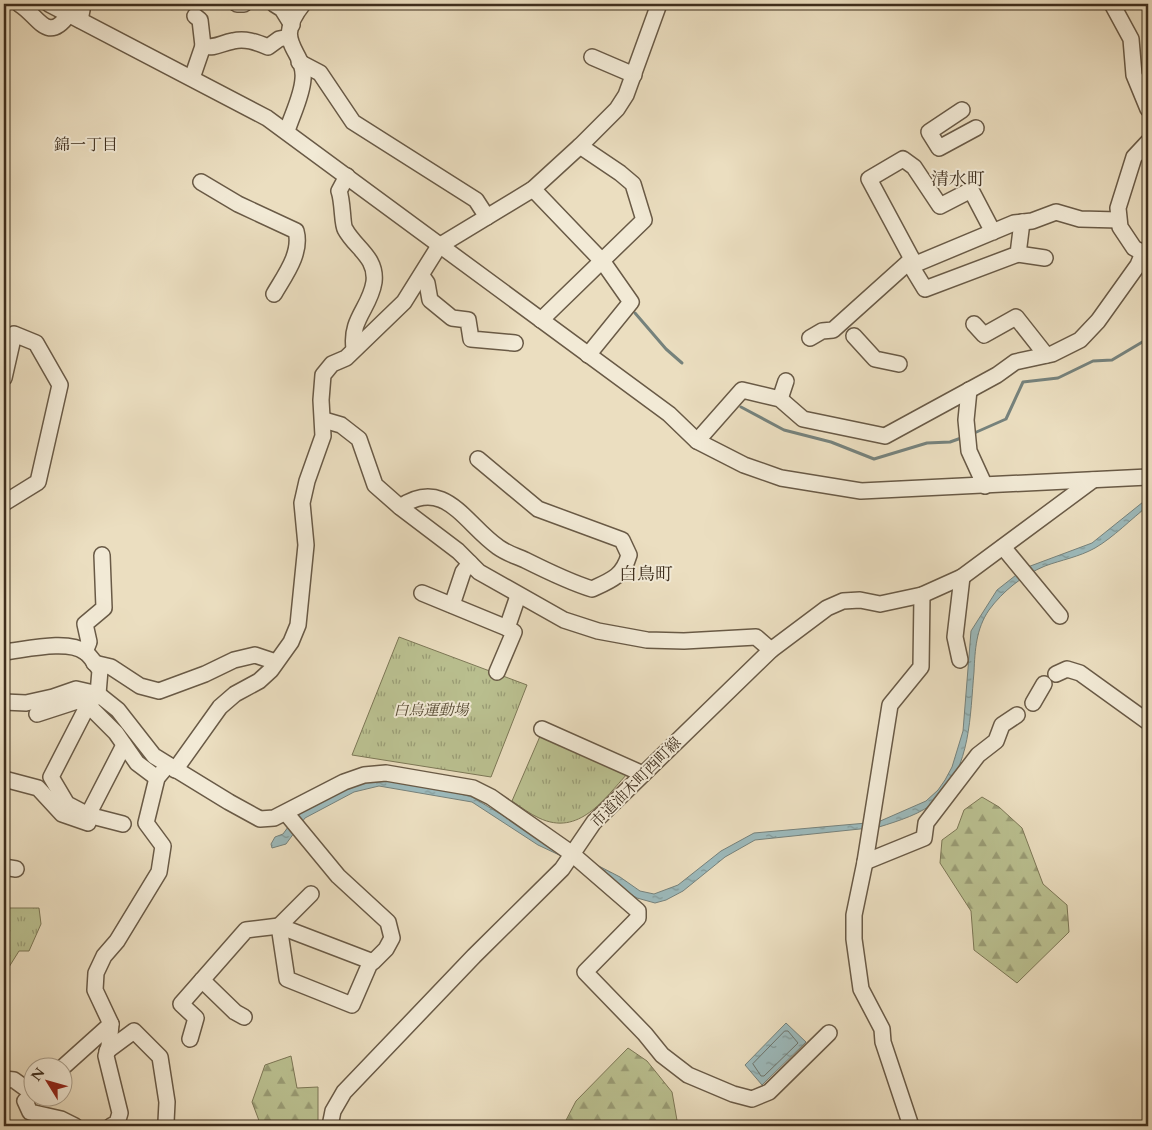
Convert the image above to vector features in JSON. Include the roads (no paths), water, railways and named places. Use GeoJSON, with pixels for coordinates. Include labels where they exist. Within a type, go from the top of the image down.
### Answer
{"type":"FeatureCollection","features":[{"type":"Feature","properties":{"kind":"street"},"geometry":{"type":"LineString","coordinates":[[18,4],[43,26],[54,28],[76,13]]}},
{"type":"Feature","properties":{"kind":"street"},"geometry":{"type":"LineString","coordinates":[[237,4],[244,4]]}},
{"type":"Feature","properties":{"kind":"street"},"geometry":{"type":"LineString","coordinates":[[274,4],[282,9],[304,78],[286,131]]}},
{"type":"Feature","properties":{"kind":"street"},"geometry":{"type":"LineString","coordinates":[[203,46],[213,48],[235,40],[251,40],[268,47],[290,31],[297,11],[304,4]]}},
{"type":"Feature","properties":{"kind":"street"},"geometry":{"type":"LineString","coordinates":[[146,823],[157,778],[172,768],[220,707],[235,694],[259,681],[291,642],[298,625],[306,545],[302,503],[307,481],[323,436],[322,400],[324,376],[332,364],[346,358],[354,348],[404,302],[439,246],[533,189],[617,109],[626,95],[634,75],[659,4]]}},
{"type":"Feature","properties":{"kind":"street"},"geometry":{"type":"LineString","coordinates":[[1112,4],[1130,39],[1134,75],[1148,109]]}},
{"type":"Feature","properties":{"kind":"street"},"geometry":{"type":"LineString","coordinates":[[51,5],[76,13],[267,118],[669,414],[697,440],[744,465],[781,478],[861,491],[1148,477]]}},
{"type":"Feature","properties":{"kind":"street"},"geometry":{"type":"LineString","coordinates":[[192,78],[203,46],[200,20],[195,16]]}},
{"type":"Feature","properties":{"kind":"street"},"geometry":{"type":"LineString","coordinates":[[592,58],[634,75]]}},
{"type":"Feature","properties":{"kind":"street"},"geometry":{"type":"LineString","coordinates":[[299,62],[320,73],[353,122],[476,200],[487,217]]}},
{"type":"Feature","properties":{"kind":"street"},"geometry":{"type":"LineString","coordinates":[[962,110],[929,132],[939,148],[976,128]]}},
{"type":"Feature","properties":{"kind":"street"},"geometry":{"type":"LineString","coordinates":[[697,440],[742,390],[780,399],[803,419],[885,436],[997,375],[1015,362],[1064,350],[1080,340],[1098,321],[1138,265],[1146,250],[1134,248],[1120,227],[1118,208],[1134,157],[1148,142]]}},
{"type":"Feature","properties":{"kind":"street"},"geometry":{"type":"LineString","coordinates":[[541,320],[603,262],[644,220],[633,184],[620,172],[580,146]]}},
{"type":"Feature","properties":{"kind":"street"},"geometry":{"type":"LineString","coordinates":[[993,232],[971,190],[940,206],[914,168],[903,159],[869,179],[925,289],[1018,254],[1045,258]]}},
{"type":"Feature","properties":{"kind":"street"},"geometry":{"type":"LineString","coordinates":[[347,176],[339,191],[344,209],[344,228],[369,256],[374,282],[370,296],[356,320],[354,348]]}},
{"type":"Feature","properties":{"kind":"street"},"geometry":{"type":"LineString","coordinates":[[201,182],[236,200],[238,204],[296,231],[298,239],[297,250],[274,294]]}},
{"type":"Feature","properties":{"kind":"street"},"geometry":{"type":"LineString","coordinates":[[533,189],[603,262],[631,302],[588,355]]}},
{"type":"Feature","properties":{"kind":"street"},"geometry":{"type":"LineString","coordinates":[[810,338],[822,331],[833,330],[912,263],[1014,223],[1032,221],[1056,212],[1080,219],[1118,220]]}},
{"type":"Feature","properties":{"kind":"street"},"geometry":{"type":"LineString","coordinates":[[1018,254],[1022,222]]}},
{"type":"Feature","properties":{"kind":"street"},"geometry":{"type":"LineString","coordinates":[[422,276],[427,283],[430,300],[452,318],[468,320],[471,339],[515,343]]}},
{"type":"Feature","properties":{"kind":"street"},"geometry":{"type":"LineString","coordinates":[[974,324],[984,335],[1016,317],[1046,355]]}},
{"type":"Feature","properties":{"kind":"street"},"geometry":{"type":"LineString","coordinates":[[4,378],[14,334],[36,343],[60,385],[38,482],[4,503]]}},
{"type":"Feature","properties":{"kind":"street"},"geometry":{"type":"LineString","coordinates":[[854,336],[876,359],[899,364]]}},
{"type":"Feature","properties":{"kind":"street"},"geometry":{"type":"LineString","coordinates":[[780,399],[785,390],[786,380]]}},
{"type":"Feature","properties":{"kind":"street"},"geometry":{"type":"LineString","coordinates":[[969,390],[966,420],[969,451],[985,486]]}},
{"type":"Feature","properties":{"kind":"street"},"geometry":{"type":"LineString","coordinates":[[324,420],[341,425],[359,439],[375,485],[400,507],[479,572],[518,596],[564,620],[598,631],[647,640],[684,641],[756,637],[772,650]]}},
{"type":"Feature","properties":{"kind":"street"},"geometry":{"type":"LineString","coordinates":[[400,507],[413,498],[421,497],[437,498],[448,502],[498,547],[555,575],[592,589],[611,581],[625,569],[629,554],[622,540],[538,509],[478,459]]}},
{"type":"Feature","properties":{"kind":"street"},"geometry":{"type":"LineString","coordinates":[[911,1126],[883,1042],[882,1029],[862,989],[854,915],[865,862],[890,705],[921,667],[922,595],[962,577],[1093,480]]}},
{"type":"Feature","properties":{"kind":"street"},"geometry":{"type":"LineString","coordinates":[[1003,547],[1060,616]]}},
{"type":"Feature","properties":{"kind":"street"},"geometry":{"type":"LineString","coordinates":[[102,554],[104,608],[85,624],[90,658],[100,670],[93,700],[51,777],[67,804],[88,815],[123,824]]}},
{"type":"Feature","properties":{"kind":"street"},"geometry":{"type":"LineString","coordinates":[[452,605],[463,572],[470,563]]}},
{"type":"Feature","properties":{"kind":"street"},"geometry":{"type":"LineString","coordinates":[[960,660],[955,637],[962,577]]}},
{"type":"Feature","properties":{"kind":"street"},"geometry":{"type":"LineString","coordinates":[[422,593],[514,632],[497,672]]}},
{"type":"Feature","properties":{"kind":"street","name":"市道油木町西町線"},"geometry":{"type":"LineString","coordinates":[[330,1126],[333,1111],[344,1092],[474,956],[562,869],[571,853],[594,822],[772,650],[827,608],[843,601],[860,600],[880,604],[922,595]]}},
{"type":"Feature","properties":{"kind":"street"},"geometry":{"type":"LineString","coordinates":[[507,628],[518,596]]}},
{"type":"Feature","properties":{"kind":"street"},"geometry":{"type":"LineString","coordinates":[[4,652],[27,648],[72,646],[90,658],[111,667],[140,686],[158,692],[205,674],[234,660],[255,655],[276,662]]}},
{"type":"Feature","properties":{"kind":"street"},"geometry":{"type":"LineString","coordinates":[[1033,703],[1050,679],[1067,669],[1080,673],[1148,722]]}},
{"type":"Feature","properties":{"kind":"street"},"geometry":{"type":"LineString","coordinates":[[4,702],[26,702],[76,689],[93,700],[118,710],[154,756],[260,819],[274,818],[286,813],[344,782],[364,775],[386,772],[473,788],[491,797],[571,853],[638,911],[638,918],[585,972],[645,1034],[662,1055],[688,1075],[733,1094],[752,1098],[769,1092],[829,1033]]}},
{"type":"Feature","properties":{"kind":"street"},"geometry":{"type":"LineString","coordinates":[[37,714],[77,701],[93,700]]}},
{"type":"Feature","properties":{"kind":"street"},"geometry":{"type":"LineString","coordinates":[[93,700],[137,763],[157,778]]}},
{"type":"Feature","properties":{"kind":"street"},"geometry":{"type":"LineString","coordinates":[[865,862],[924,838],[926,822],[978,755],[996,741],[1002,726],[1017,716]]}},
{"type":"Feature","properties":{"kind":"street"},"geometry":{"type":"LineString","coordinates":[[542,729],[643,774]]}},
{"type":"Feature","properties":{"kind":"street"},"geometry":{"type":"LineString","coordinates":[[88,815],[124,745]]}},
{"type":"Feature","properties":{"kind":"street"},"geometry":{"type":"LineString","coordinates":[[4,779],[38,788],[62,814],[84,823],[146,823]]}},
{"type":"Feature","properties":{"kind":"street"},"geometry":{"type":"LineString","coordinates":[[190,1039],[196,1018],[181,1004],[246,930],[278,926],[373,962],[386,949],[392,938],[388,922],[338,876],[286,813]]}},
{"type":"Feature","properties":{"kind":"street"},"geometry":{"type":"LineString","coordinates":[[111,1126],[117,1123],[120,1113],[106,1056],[111,1024],[95,990],[96,973],[104,956],[118,941],[159,872],[163,846],[146,823]]}},
{"type":"Feature","properties":{"kind":"street"},"geometry":{"type":"LineString","coordinates":[[278,926],[311,894]]}},
{"type":"Feature","properties":{"kind":"street"},"geometry":{"type":"LineString","coordinates":[[278,926],[287,979],[352,1005],[371,961]]}},
{"type":"Feature","properties":{"kind":"street"},"geometry":{"type":"LineString","coordinates":[[202,980],[235,1012],[244,1018]]}},
{"type":"Feature","properties":{"kind":"street"},"geometry":{"type":"LineString","coordinates":[[72,1059],[111,1024]]}},
{"type":"Feature","properties":{"kind":"street"},"geometry":{"type":"LineString","coordinates":[[107,1051],[134,1031],[160,1057],[167,1102],[166,1122]]}},
{"type":"Feature","properties":{"kind":"street"},"geometry":{"type":"LineString","coordinates":[[4,1079],[14,1080],[22,1086]]}},
{"type":"Feature","properties":{"kind":"street"},"geometry":{"type":"LineString","coordinates":[[28,1108],[30,1112],[61,1120],[75,1126]]}},
{"type":"Feature","properties":{"kind":"water"},"geometry":{"type":"Polygon","coordinates":[[[1148,498],[1148,506],[1102,544],[1083,554],[1045,566],[1029,574],[1007,590],[989,610],[981,625],[977,640],[970,723],[963,756],[957,772],[937,800],[910,816],[879,827],[755,840],[725,857],[683,891],[666,900],[655,903],[637,898],[587,868],[538,845],[472,802],[379,786],[354,792],[305,818],[286,844],[272,848],[271,844],[275,837],[283,834],[296,816],[351,787],[379,779],[438,788],[472,797],[512,821],[620,877],[640,891],[654,894],[678,885],[721,851],[754,833],[878,822],[926,801],[938,790],[952,767],[963,731],[971,631],[997,590],[1025,568],[1092,543],[1148,498]]]}},
{"type":"Feature","properties":{"kind":"water"},"geometry":{"type":"Polygon","coordinates":[[[786,1023],[806,1042],[762,1085],[745,1065],[786,1023]]]}},
{"type":"Feature","properties":{"kind":"waterway"},"geometry":{"type":"LineString","coordinates":[[635,313],[666,349],[682,363]]}},
{"type":"Feature","properties":{"kind":"waterway"},"geometry":{"type":"LineString","coordinates":[[972,434],[1006,419],[1023,382],[1058,378],[1093,361],[1112,360],[1144,341],[1148,341]]}},
{"type":"Feature","properties":{"kind":"waterway"},"geometry":{"type":"LineString","coordinates":[[741,407],[784,430],[831,442],[874,459],[927,443],[950,442],[964,437]]}},
{"type":"Feature","properties":{"kind":"district","name":"錦一丁目"},"geometry":{"type":"Point","coordinates":[86,145]}},
{"type":"Feature","properties":{"kind":"district","name":"清水町"},"geometry":{"type":"Point","coordinates":[958,179]}},
{"type":"Feature","properties":{"kind":"district","name":"白鳥町"},"geometry":{"type":"Point","coordinates":[646,574]}},
{"type":"Feature","properties":{"kind":"park label","name":"白鳥運動場"},"geometry":{"type":"Point","coordinates":[431,710]}}]}
